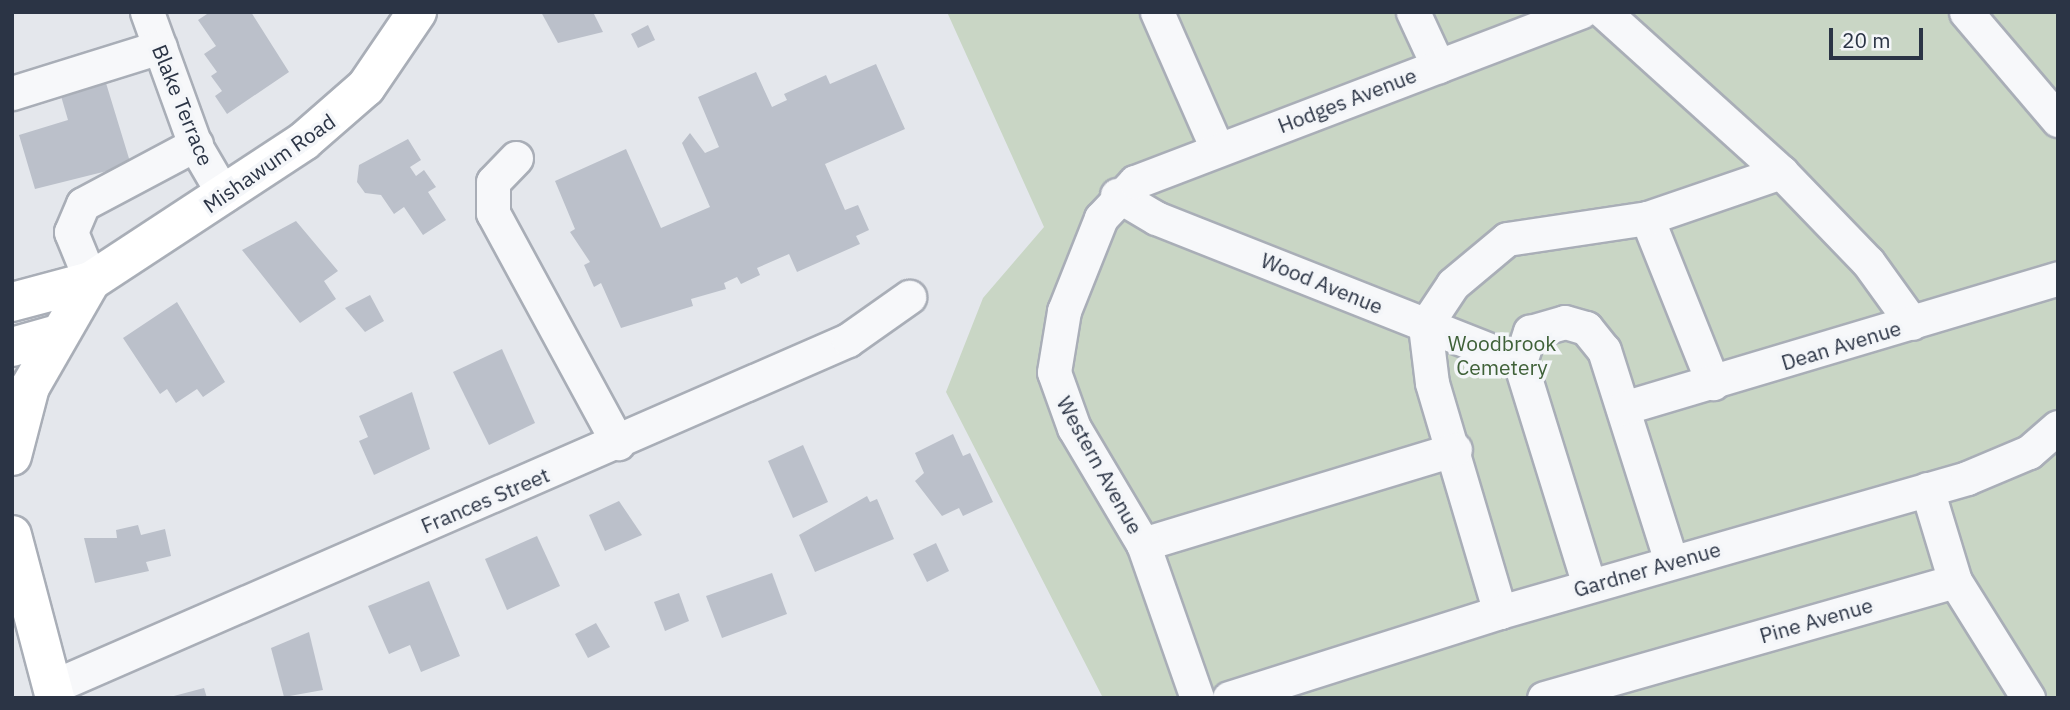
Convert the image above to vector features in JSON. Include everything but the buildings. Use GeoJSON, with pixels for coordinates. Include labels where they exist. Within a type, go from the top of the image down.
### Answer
{"type":"FeatureCollection","features":[{"type":"Feature","properties":{"kind":"main road","name":"Mishawum Road"},"geometry":{"type":"LineString","coordinates":[[12,302],[91,281],[224,195],[348,105],[417,12]]}},
{"type":"Feature","properties":{"kind":"main road","name":"Mishawum Road"},"geometry":{"type":"LineString","coordinates":[[12,456],[28,393],[54,335],[91,281]]}},
{"type":"Feature","properties":{"kind":"main road"},"geometry":{"type":"LineString","coordinates":[[12,347],[54,335]]}},
{"type":"Feature","properties":{"kind":"main road"},"geometry":{"type":"LineString","coordinates":[[12,535],[53,693]]}},
{"type":"Feature","properties":{"kind":"street","name":"Blake Terrace"},"geometry":{"type":"LineString","coordinates":[[147,12],[195,144],[224,195]]}},
{"type":"Feature","properties":{"kind":"street"},"geometry":{"type":"LineString","coordinates":[[1157,12],[1217,149]]}},
{"type":"Feature","properties":{"kind":"street"},"geometry":{"type":"LineString","coordinates":[[1413,12],[1437,66]]}},
{"type":"Feature","properties":{"kind":"street","name":"Hodges Avenue"},"geometry":{"type":"LineString","coordinates":[[1117,195],[1217,149],[1581,12]]}},
{"type":"Feature","properties":{"kind":"street"},"geometry":{"type":"LineString","coordinates":[[1604,12],[1781,172],[1868,262],[1912,323]]}},
{"type":"Feature","properties":{"kind":"street"},"geometry":{"type":"LineString","coordinates":[[1966,12],[2058,120]]}},
{"type":"Feature","properties":{"kind":"street"},"geometry":{"type":"LineString","coordinates":[[12,93],[159,47]]}},
{"type":"Feature","properties":{"kind":"street"},"geometry":{"type":"LineString","coordinates":[[91,281],[71,232],[83,204],[195,144]]}},
{"type":"Feature","properties":{"kind":"street"},"geometry":{"type":"LineString","coordinates":[[516,158],[493,181],[493,213],[618,443]]}},
{"type":"Feature","properties":{"kind":"street"},"geometry":{"type":"LineString","coordinates":[[1500,611],[1455,449],[1432,383],[1425,326],[1453,284],[1507,239],[1647,218],[1781,172]]}},
{"type":"Feature","properties":{"kind":"street","name":"Wood Avenue"},"geometry":{"type":"LineString","coordinates":[[1117,195],[1157,218],[1425,326],[1520,357]]}},
{"type":"Feature","properties":{"kind":"street","name":"Western Avenue"},"geometry":{"type":"LineString","coordinates":[[1117,195],[1089,241],[1064,311],[1054,372],[1074,428],[1143,544],[1197,698]]}},
{"type":"Feature","properties":{"kind":"street"},"geometry":{"type":"LineString","coordinates":[[1647,218],[1713,383]]}},
{"type":"Feature","properties":{"kind":"street","name":"Dean Avenue"},"geometry":{"type":"LineString","coordinates":[[1623,408],[2058,278]]}},
{"type":"Feature","properties":{"kind":"street","name":"Frances Street"},"geometry":{"type":"LineString","coordinates":[[53,693],[848,340],[909,297]]}},
{"type":"Feature","properties":{"kind":"street"},"geometry":{"type":"LineString","coordinates":[[1590,585],[1520,357],[1530,332],[1546,326],[1586,328],[1604,350],[1671,561]]}},
{"type":"Feature","properties":{"kind":"street","name":"Gardner Avenue"},"geometry":{"type":"LineString","coordinates":[[1228,698],[1500,611],[1927,489],[2007,463],[2058,427]]}},
{"type":"Feature","properties":{"kind":"street"},"geometry":{"type":"LineString","coordinates":[[1143,544],[1455,449]]}},
{"type":"Feature","properties":{"kind":"street"},"geometry":{"type":"LineString","coordinates":[[1927,489],[1955,581],[2005,671],[2028,698]]}},
{"type":"Feature","properties":{"kind":"street","name":"Pine Avenue"},"geometry":{"type":"LineString","coordinates":[[1544,698],[1955,581]]}},
{"type":"Feature","properties":{"kind":"green space","name":"Woodbrook Cemetery"},"geometry":{"type":"Polygon","coordinates":[[[947,12],[2058,12],[2058,698],[1103,698],[946,392],[983,298],[1044,227],[947,12]]]}}]}
